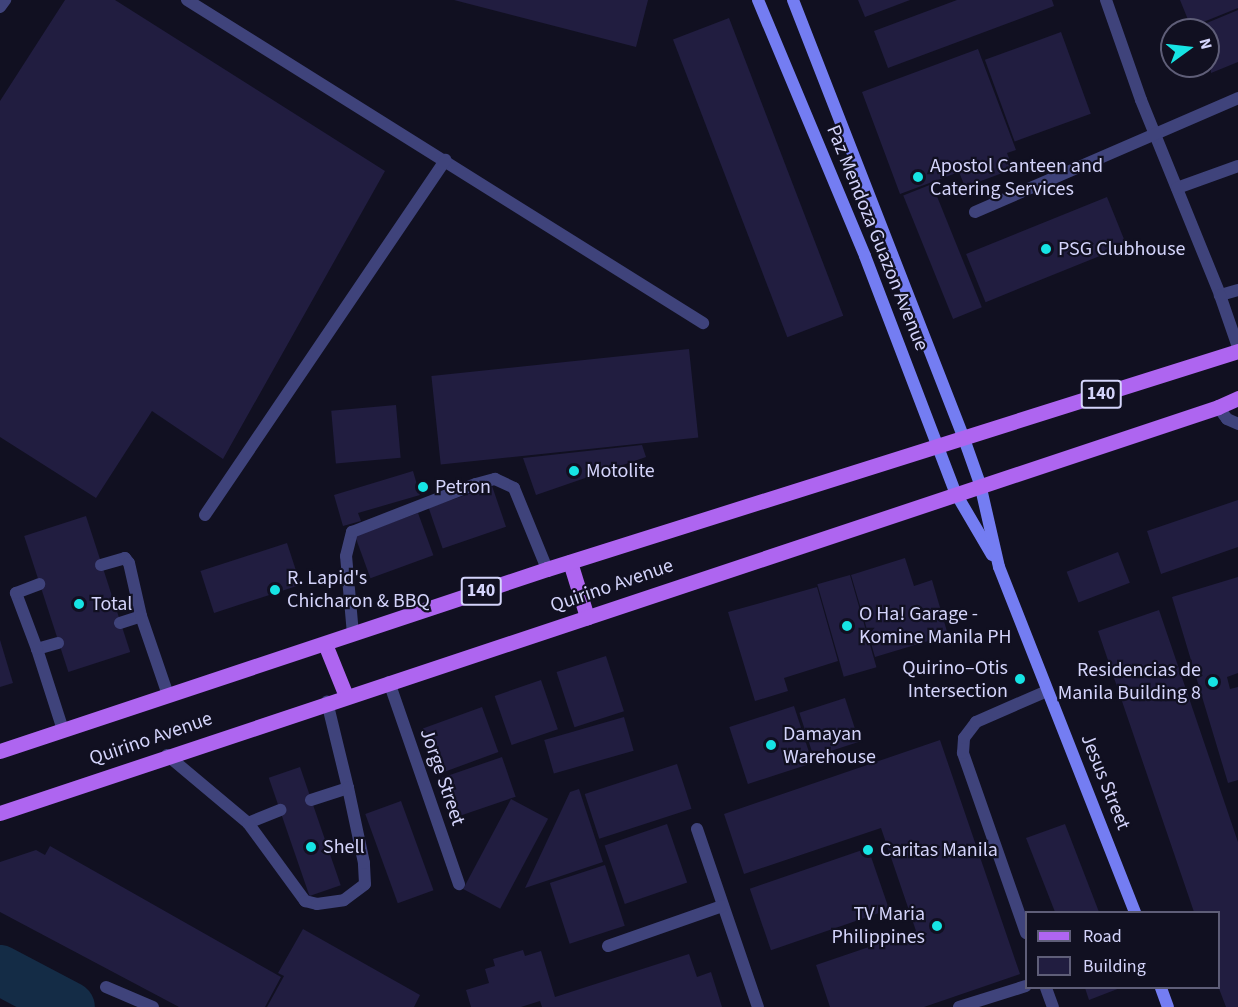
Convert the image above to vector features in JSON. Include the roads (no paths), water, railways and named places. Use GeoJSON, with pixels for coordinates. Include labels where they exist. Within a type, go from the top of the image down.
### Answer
{"type":"FeatureCollection","features":[{"type":"Feature","properties":{"kind":"main road","name":"Paz Mendoza Guazon Avenue"},"geometry":{"type":"LineString","coordinates":[[758,0],[865,256],[955,492]]}},
{"type":"Feature","properties":{"kind":"main road","name":"Paz Mendoza Guazon Avenue"},"geometry":{"type":"LineString","coordinates":[[793,0],[980,484]]}},
{"type":"Feature","properties":{"kind":"main road","name":"Quirino Avenue"},"geometry":{"type":"LineString","coordinates":[[0,751],[547,569],[935,444],[1238,351]]}},
{"type":"Feature","properties":{"kind":"main road","name":"Quirino Avenue"},"geometry":{"type":"LineString","coordinates":[[0,813],[166,755],[955,492],[1218,407],[1238,398]]}},
{"type":"Feature","properties":{"kind":"main road","name":"Jesus Street"},"geometry":{"type":"LineString","coordinates":[[980,484],[999,567],[1135,911]]}},
{"type":"Feature","properties":{"kind":"main road","name":"Jesus Street"},"geometry":{"type":"LineString","coordinates":[[955,492],[999,567]]}},
{"type":"Feature","properties":{"kind":"main road"},"geometry":{"type":"LineString","coordinates":[[570,562],[586,616]]}},
{"type":"Feature","properties":{"kind":"main road"},"geometry":{"type":"LineString","coordinates":[[325,644],[346,696]]}},
{"type":"Feature","properties":{"kind":"main road"},"geometry":{"type":"LineString","coordinates":[[1162,989],[1168,1007]]}},
{"type":"Feature","properties":{"kind":"street"},"geometry":{"type":"LineString","coordinates":[[0,8],[5,0]]}},
{"type":"Feature","properties":{"kind":"street"},"geometry":{"type":"LineString","coordinates":[[187,0],[703,322]]}},
{"type":"Feature","properties":{"kind":"street"},"geometry":{"type":"LineString","coordinates":[[1106,0],[1238,347]]}},
{"type":"Feature","properties":{"kind":"street"},"geometry":{"type":"LineString","coordinates":[[975,212],[1156,131],[1238,98]]}},
{"type":"Feature","properties":{"kind":"street"},"geometry":{"type":"LineString","coordinates":[[205,515],[446,160]]}},
{"type":"Feature","properties":{"kind":"street"},"geometry":{"type":"LineString","coordinates":[[1178,188],[1238,166]]}},
{"type":"Feature","properties":{"kind":"street"},"geometry":{"type":"LineString","coordinates":[[1220,295],[1238,290]]}},
{"type":"Feature","properties":{"kind":"street"},"geometry":{"type":"LineString","coordinates":[[1218,407],[1227,419],[1238,424]]}},
{"type":"Feature","properties":{"kind":"street"},"geometry":{"type":"LineString","coordinates":[[353,634],[346,556],[352,532],[476,484],[495,479],[514,488],[547,569]]}},
{"type":"Feature","properties":{"kind":"street"},"geometry":{"type":"LineString","coordinates":[[101,565],[125,558],[129,563],[141,616],[168,695]]}},
{"type":"Feature","properties":{"kind":"street"},"geometry":{"type":"LineString","coordinates":[[39,584],[16,593],[63,730]]}},
{"type":"Feature","properties":{"kind":"street"},"geometry":{"type":"LineString","coordinates":[[120,623],[141,616]]}},
{"type":"Feature","properties":{"kind":"street"},"geometry":{"type":"LineString","coordinates":[[37,649],[58,643]]}},
{"type":"Feature","properties":{"kind":"street","name":"Jorge Street"},"geometry":{"type":"LineString","coordinates":[[389,682],[459,884]]}},
{"type":"Feature","properties":{"kind":"street"},"geometry":{"type":"LineString","coordinates":[[1025,930],[963,753],[964,738],[976,722],[1047,691]]}},
{"type":"Feature","properties":{"kind":"street"},"geometry":{"type":"LineString","coordinates":[[166,755],[248,823],[305,901],[317,904],[344,900],[365,884],[364,863],[327,702]]}},
{"type":"Feature","properties":{"kind":"street"},"geometry":{"type":"LineString","coordinates":[[311,800],[348,788]]}},
{"type":"Feature","properties":{"kind":"street"},"geometry":{"type":"LineString","coordinates":[[248,823],[280,810]]}},
{"type":"Feature","properties":{"kind":"street"},"geometry":{"type":"LineString","coordinates":[[697,829],[758,1007]]}},
{"type":"Feature","properties":{"kind":"street"},"geometry":{"type":"LineString","coordinates":[[608,946],[722,906]]}},
{"type":"Feature","properties":{"kind":"street"},"geometry":{"type":"LineString","coordinates":[[959,1007],[1025,986]]}},
{"type":"Feature","properties":{"kind":"street"},"geometry":{"type":"LineString","coordinates":[[105,987],[153,1007]]}},
{"type":"Feature","properties":{"kind":"street"},"geometry":{"type":"LineString","coordinates":[[1047,989],[1053,1007]]}},
{"type":"Feature","properties":{"kind":"waterway"},"geometry":{"type":"LineString","coordinates":[[0,970],[70,1007]]}},
{"type":"Feature","properties":{"kind":"place","name":"Apostol Canteen and Catering Services"},"geometry":{"type":"Point","coordinates":[918,177]}},
{"type":"Feature","properties":{"kind":"place","name":"PSG Clubhouse"},"geometry":{"type":"Point","coordinates":[1046,249]}},
{"type":"Feature","properties":{"kind":"place","name":"Motolite"},"geometry":{"type":"Point","coordinates":[574,471]}},
{"type":"Feature","properties":{"kind":"place","name":"Petron"},"geometry":{"type":"Point","coordinates":[423,487]}},
{"type":"Feature","properties":{"kind":"place","name":"R. Lapid's Chicharon & BBQ"},"geometry":{"type":"Point","coordinates":[275,590]}},
{"type":"Feature","properties":{"kind":"place","name":"Total"},"geometry":{"type":"Point","coordinates":[79,604]}},
{"type":"Feature","properties":{"kind":"place","name":"O Ha! Garage - Komine Manila PH"},"geometry":{"type":"Point","coordinates":[847,626]}},
{"type":"Feature","properties":{"kind":"place","name":"Quirino–Otis Intersection"},"geometry":{"type":"Point","coordinates":[1020,679]}},
{"type":"Feature","properties":{"kind":"place","name":"Residencias de Manila Building 8"},"geometry":{"type":"Point","coordinates":[1213,682]}},
{"type":"Feature","properties":{"kind":"place","name":"Damayan Warehouse"},"geometry":{"type":"Point","coordinates":[771,745]}},
{"type":"Feature","properties":{"kind":"place","name":"Shell"},"geometry":{"type":"Point","coordinates":[311,847]}},
{"type":"Feature","properties":{"kind":"place","name":"Caritas Manila"},"geometry":{"type":"Point","coordinates":[868,850]}},
{"type":"Feature","properties":{"kind":"place","name":"TV Maria Philippines"},"geometry":{"type":"Point","coordinates":[937,926]}}]}
